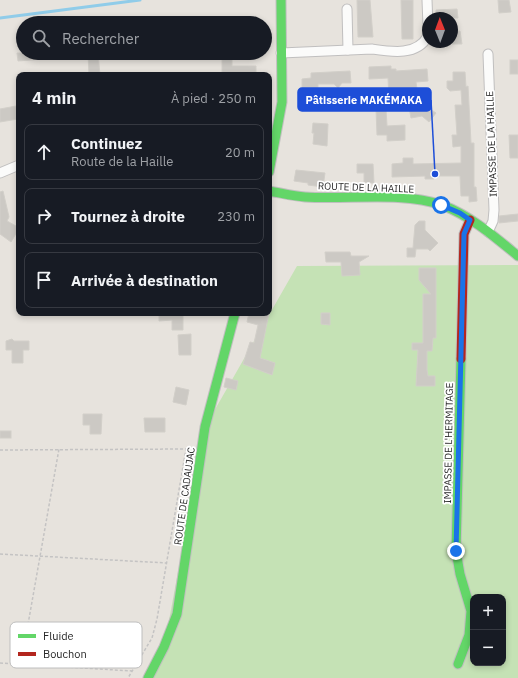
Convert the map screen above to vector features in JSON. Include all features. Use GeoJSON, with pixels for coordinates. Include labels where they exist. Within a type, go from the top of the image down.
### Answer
{"type":"FeatureCollection","features":[{"type":"Feature","properties":{"kind":"street"},"geometry":{"type":"LineString","coordinates":[[272,156],[282,102],[281,0]]}},
{"type":"Feature","properties":{"kind":"street"},"geometry":{"type":"LineString","coordinates":[[428,0],[428,12]]}},
{"type":"Feature","properties":{"kind":"street"},"geometry":{"type":"LineString","coordinates":[[347,9],[348,50]]}},
{"type":"Feature","properties":{"kind":"street"},"geometry":{"type":"LineString","coordinates":[[282,53],[372,48],[386,51],[409,51],[422,44]]}},
{"type":"Feature","properties":{"kind":"street","name":"IMPASSE DE LA HAILLE"},"geometry":{"type":"LineString","coordinates":[[488,54],[494,210],[488,232]]}},
{"type":"Feature","properties":{"kind":"street"},"geometry":{"type":"LineString","coordinates":[[0,173],[16,166]]}},
{"type":"Feature","properties":{"kind":"street","name":"ROUTE DE LA HAILLE"},"geometry":{"type":"LineString","coordinates":[[272,192],[305,197],[361,197],[417,200],[441,205],[460,213],[488,232],[518,256]]}},
{"type":"Feature","properties":{"kind":"street","name":"IMPASSE DE L'HERMITAGE"},"geometry":{"type":"LineString","coordinates":[[458,664],[469,635],[471,611],[460,574],[456,551],[464,234],[470,220]]}},
{"type":"Feature","properties":{"kind":"street","name":"ROUTE DE CADAUJAC"},"geometry":{"type":"LineString","coordinates":[[148,678],[164,647],[177,614],[205,427],[234,316]]}},
{"type":"Feature","properties":{"kind":"path"},"geometry":{"type":"LineString","coordinates":[[28,622],[59,449]]}},
{"type":"Feature","properties":{"kind":"path"},"geometry":{"type":"LineString","coordinates":[[0,450],[186,449],[167,563],[152,638],[142,654]]}},
{"type":"Feature","properties":{"kind":"path"},"geometry":{"type":"LineString","coordinates":[[0,554],[167,563]]}},
{"type":"Feature","properties":{"kind":"path"},"geometry":{"type":"LineString","coordinates":[[0,663],[10,663]]}},
{"type":"Feature","properties":{"kind":"path"},"geometry":{"type":"LineString","coordinates":[[84,668],[132,671]]}},
{"type":"Feature","properties":{"kind":"path"},"geometry":{"type":"LineString","coordinates":[[128,678],[134,668]]}},
{"type":"Feature","properties":{"kind":"green space"},"geometry":{"type":"Polygon","coordinates":[[[518,265],[518,678],[148,678],[164,647],[205,427],[268,316],[272,316],[272,310],[297,266],[518,265]]]}},
{"type":"Feature","properties":{"kind":"building"},"geometry":{"type":"Polygon","coordinates":[[[357,0],[370,0],[373,37],[358,37],[357,0]]]}},
{"type":"Feature","properties":{"kind":"building"},"geometry":{"type":"Polygon","coordinates":[[[401,0],[413,0],[413,39],[402,39],[401,0]]]}},
{"type":"Feature","properties":{"kind":"building"},"geometry":{"type":"Polygon","coordinates":[[[498,0],[509,0],[511,12],[499,13],[498,0]]]}},
{"type":"Feature","properties":{"kind":"building"},"geometry":{"type":"Polygon","coordinates":[[[457,9],[457,12],[436,12],[436,10],[457,9]]]}},
{"type":"Feature","properties":{"kind":"building"},"geometry":{"type":"Polygon","coordinates":[[[458,31],[460,31],[462,44],[458,44],[458,31]]]}},
{"type":"Feature","properties":{"kind":"building"},"geometry":{"type":"Polygon","coordinates":[[[88,60],[99,60],[100,72],[89,72],[88,60]]]}},
{"type":"Feature","properties":{"kind":"building"},"geometry":{"type":"Polygon","coordinates":[[[222,60],[232,60],[232,66],[256,66],[256,72],[222,72],[222,60]]]}},
{"type":"Feature","properties":{"kind":"building"},"geometry":{"type":"Polygon","coordinates":[[[510,60],[518,60],[518,74],[510,74],[510,60]]]}},
{"type":"Feature","properties":{"kind":"building"},"geometry":{"type":"Polygon","coordinates":[[[391,66],[391,69],[396,69],[396,71],[427,69],[428,81],[416,82],[417,89],[406,89],[408,108],[386,109],[387,126],[405,125],[405,140],[387,141],[387,135],[377,135],[376,109],[370,110],[370,102],[375,102],[375,97],[389,97],[388,78],[369,79],[369,67],[391,66]]]}},
{"type":"Feature","properties":{"kind":"building"},"geometry":{"type":"Polygon","coordinates":[[[350,71],[351,83],[342,83],[338,88],[334,84],[318,84],[318,94],[302,95],[302,79],[311,78],[311,73],[350,71]]]}},
{"type":"Feature","properties":{"kind":"building"},"geometry":{"type":"Polygon","coordinates":[[[453,72],[465,72],[466,87],[468,86],[471,143],[474,143],[474,187],[476,187],[477,201],[469,202],[469,196],[461,196],[460,176],[434,176],[434,179],[425,179],[425,176],[392,177],[392,164],[403,163],[403,158],[413,158],[413,164],[461,163],[461,146],[453,147],[452,135],[457,135],[455,105],[462,105],[461,90],[450,91],[447,88],[447,81],[453,81],[453,72]]]}},
{"type":"Feature","properties":{"kind":"building"},"geometry":{"type":"Polygon","coordinates":[[[424,105],[436,113],[429,122],[422,116],[411,118],[409,107],[424,105]]]}},
{"type":"Feature","properties":{"kind":"building"},"geometry":{"type":"Polygon","coordinates":[[[16,106],[16,119],[0,122],[0,109],[16,106]]]}},
{"type":"Feature","properties":{"kind":"building"},"geometry":{"type":"Polygon","coordinates":[[[313,123],[328,124],[327,146],[313,144],[313,123]]]}},
{"type":"Feature","properties":{"kind":"building"},"geometry":{"type":"Polygon","coordinates":[[[509,135],[518,135],[518,158],[510,158],[509,135]]]}},
{"type":"Feature","properties":{"kind":"building"},"geometry":{"type":"Polygon","coordinates":[[[357,164],[373,164],[374,183],[364,183],[364,173],[357,173],[357,164]]]}},
{"type":"Feature","properties":{"kind":"building"},"geometry":{"type":"Polygon","coordinates":[[[296,170],[325,173],[323,187],[294,181],[296,170]]]}},
{"type":"Feature","properties":{"kind":"building"},"geometry":{"type":"Polygon","coordinates":[[[3,191],[9,217],[7,221],[16,226],[16,234],[11,242],[0,234],[0,192],[3,191]]]}},
{"type":"Feature","properties":{"kind":"building"},"geometry":{"type":"Polygon","coordinates":[[[518,214],[518,221],[499,223],[499,216],[518,214]]]}},
{"type":"Feature","properties":{"kind":"building"},"geometry":{"type":"Polygon","coordinates":[[[419,221],[425,221],[425,230],[438,243],[430,251],[428,249],[416,249],[415,257],[407,257],[407,248],[413,248],[415,225],[419,221]]]}},
{"type":"Feature","properties":{"kind":"building"},"geometry":{"type":"Polygon","coordinates":[[[325,252],[350,252],[351,256],[369,256],[359,262],[360,275],[342,276],[341,262],[326,262],[325,252]]]}},
{"type":"Feature","properties":{"kind":"building"},"geometry":{"type":"Polygon","coordinates":[[[419,268],[436,268],[436,338],[433,338],[432,351],[427,351],[428,376],[435,376],[435,386],[416,386],[418,350],[412,350],[412,343],[423,343],[423,294],[431,294],[419,280],[419,268]]]}},
{"type":"Feature","properties":{"kind":"building"},"geometry":{"type":"Polygon","coordinates":[[[321,313],[330,313],[330,325],[321,324],[321,313]]]}},
{"type":"Feature","properties":{"kind":"building"},"geometry":{"type":"Polygon","coordinates":[[[159,316],[183,316],[183,330],[172,330],[172,320],[159,321],[159,316]]]}},
{"type":"Feature","properties":{"kind":"building"},"geometry":{"type":"Polygon","coordinates":[[[248,316],[268,316],[260,358],[275,363],[272,375],[243,364],[250,342],[254,343],[258,325],[247,322],[248,316]]]}},
{"type":"Feature","properties":{"kind":"building"},"geometry":{"type":"Polygon","coordinates":[[[191,334],[191,355],[179,355],[178,335],[191,334]]]}},
{"type":"Feature","properties":{"kind":"building"},"geometry":{"type":"Polygon","coordinates":[[[12,339],[14,341],[29,341],[29,350],[23,350],[23,363],[12,363],[12,350],[6,350],[6,341],[12,339]]]}},
{"type":"Feature","properties":{"kind":"building"},"geometry":{"type":"Polygon","coordinates":[[[226,378],[238,381],[236,390],[224,387],[226,378]]]}},
{"type":"Feature","properties":{"kind":"building"},"geometry":{"type":"Polygon","coordinates":[[[176,387],[189,390],[186,405],[173,402],[176,387]]]}},
{"type":"Feature","properties":{"kind":"building"},"geometry":{"type":"Polygon","coordinates":[[[83,414],[102,414],[101,434],[90,434],[90,425],[83,425],[83,414]]]}},
{"type":"Feature","properties":{"kind":"building"},"geometry":{"type":"Polygon","coordinates":[[[144,418],[165,418],[165,432],[145,432],[144,418]]]}},
{"type":"Feature","properties":{"kind":"building"},"geometry":{"type":"Polygon","coordinates":[[[0,431],[11,431],[11,438],[0,438],[0,431]]]}},
{"type":"Feature","properties":{"kind":"waterway"},"geometry":{"type":"LineString","coordinates":[[0,18],[140,0]]}},
{"type":"Feature","properties":{"kind":"traffic: fast"},"geometry":{"type":"LineString","coordinates":[[272,156],[282,102],[281,0]]}},
{"type":"Feature","properties":{"kind":"traffic: fast"},"geometry":{"type":"LineString","coordinates":[[272,192],[322,198],[409,198],[442,205],[473,221],[518,256]]}},
{"type":"Feature","properties":{"kind":"traffic: fast"},"geometry":{"type":"LineString","coordinates":[[148,678],[164,647],[177,614],[205,427],[234,316]]}},
{"type":"Feature","properties":{"kind":"traffic: fast"},"geometry":{"type":"LineString","coordinates":[[458,664],[469,635],[471,611],[460,574],[456,551],[461,359]]}},
{"type":"Feature","properties":{"kind":"traffic: jam"},"geometry":{"type":"LineString","coordinates":[[461,359],[464,234],[470,220]]}},
{"type":"Feature","properties":{"kind":"place","name":"Pâtisserie MAKÉMAKA"},"geometry":{"type":"Point","coordinates":[435,174]}},
{"type":"Feature","properties":{"kind":"route"},"geometry":{"type":"LineString","coordinates":[[441,205],[460,213],[470,220],[464,234],[456,551]]}}]}
